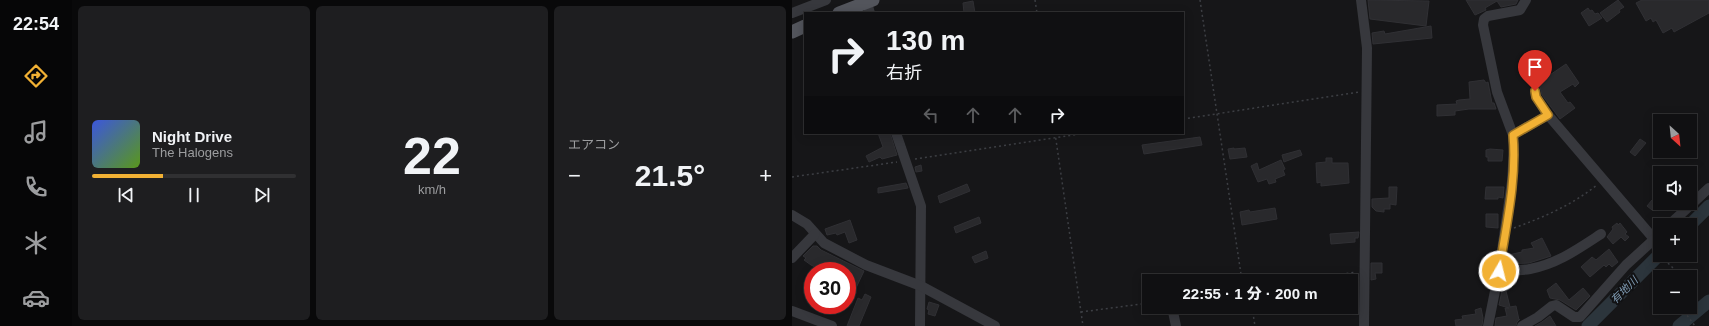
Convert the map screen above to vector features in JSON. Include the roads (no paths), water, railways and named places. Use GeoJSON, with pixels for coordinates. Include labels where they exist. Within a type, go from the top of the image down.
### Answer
{"type":"FeatureCollection","features":[{"type":"Feature","properties":{"kind":"main road"},"geometry":{"type":"LineString","coordinates":[[842,12],[869,4]]}},
{"type":"Feature","properties":{"kind":"main road"},"geometry":{"type":"LineString","coordinates":[[792,32],[804,26]]}},
{"type":"Feature","properties":{"kind":"street"},"geometry":{"type":"LineString","coordinates":[[792,13],[826,0]]}},
{"type":"Feature","properties":{"kind":"street"},"geometry":{"type":"LineString","coordinates":[[1361,0],[1367,48],[1365,92],[1364,326]]}},
{"type":"Feature","properties":{"kind":"street"},"geometry":{"type":"LineString","coordinates":[[1488,326],[1505,231],[1512,181],[1514,149],[1513,135],[1497,92],[1482,25],[1484,18],[1488,16],[1520,10],[1526,0]]}},
{"type":"Feature","properties":{"kind":"street"},"geometry":{"type":"LineString","coordinates":[[1535,91],[1536,97],[1548,115],[1587,159],[1603,180],[1653,232]]}},
{"type":"Feature","properties":{"kind":"street"},"geometry":{"type":"LineString","coordinates":[[1513,135],[1548,115]]}},
{"type":"Feature","properties":{"kind":"street"},"geometry":{"type":"LineString","coordinates":[[896,134],[921,206],[920,326]]}},
{"type":"Feature","properties":{"kind":"street"},"geometry":{"type":"LineString","coordinates":[[1677,218],[1709,188]]}},
{"type":"Feature","properties":{"kind":"street"},"geometry":{"type":"LineString","coordinates":[[792,215],[807,224],[824,243],[866,264],[921,286],[995,326]]}},
{"type":"Feature","properties":{"kind":"street"},"geometry":{"type":"LineString","coordinates":[[792,258],[815,234]]}},
{"type":"Feature","properties":{"kind":"street"},"geometry":{"type":"LineString","coordinates":[[1499,271],[1529,270],[1546,265],[1566,256],[1600,234]]}},
{"type":"Feature","properties":{"kind":"street"},"geometry":{"type":"LineString","coordinates":[[1522,326],[1538,317],[1552,306],[1556,305],[1574,317],[1580,317],[1626,265],[1653,240]]}},
{"type":"Feature","properties":{"kind":"street"},"geometry":{"type":"LineString","coordinates":[[792,311],[832,326]]}},
{"type":"Feature","properties":{"kind":"street"},"geometry":{"type":"LineString","coordinates":[[1173,314],[1176,326]]}},
{"type":"Feature","properties":{"kind":"waterway","name":"有地川"},"geometry":{"type":"LineString","coordinates":[[1697,218],[1709,206]]}},
{"type":"Feature","properties":{"kind":"waterway","name":"有地川"},"geometry":{"type":"LineString","coordinates":[[1588,326],[1653,261]]}},
{"type":"Feature","properties":{"kind":"waterway"},"geometry":{"type":"LineString","coordinates":[[1679,326],[1709,301]]}}]}
